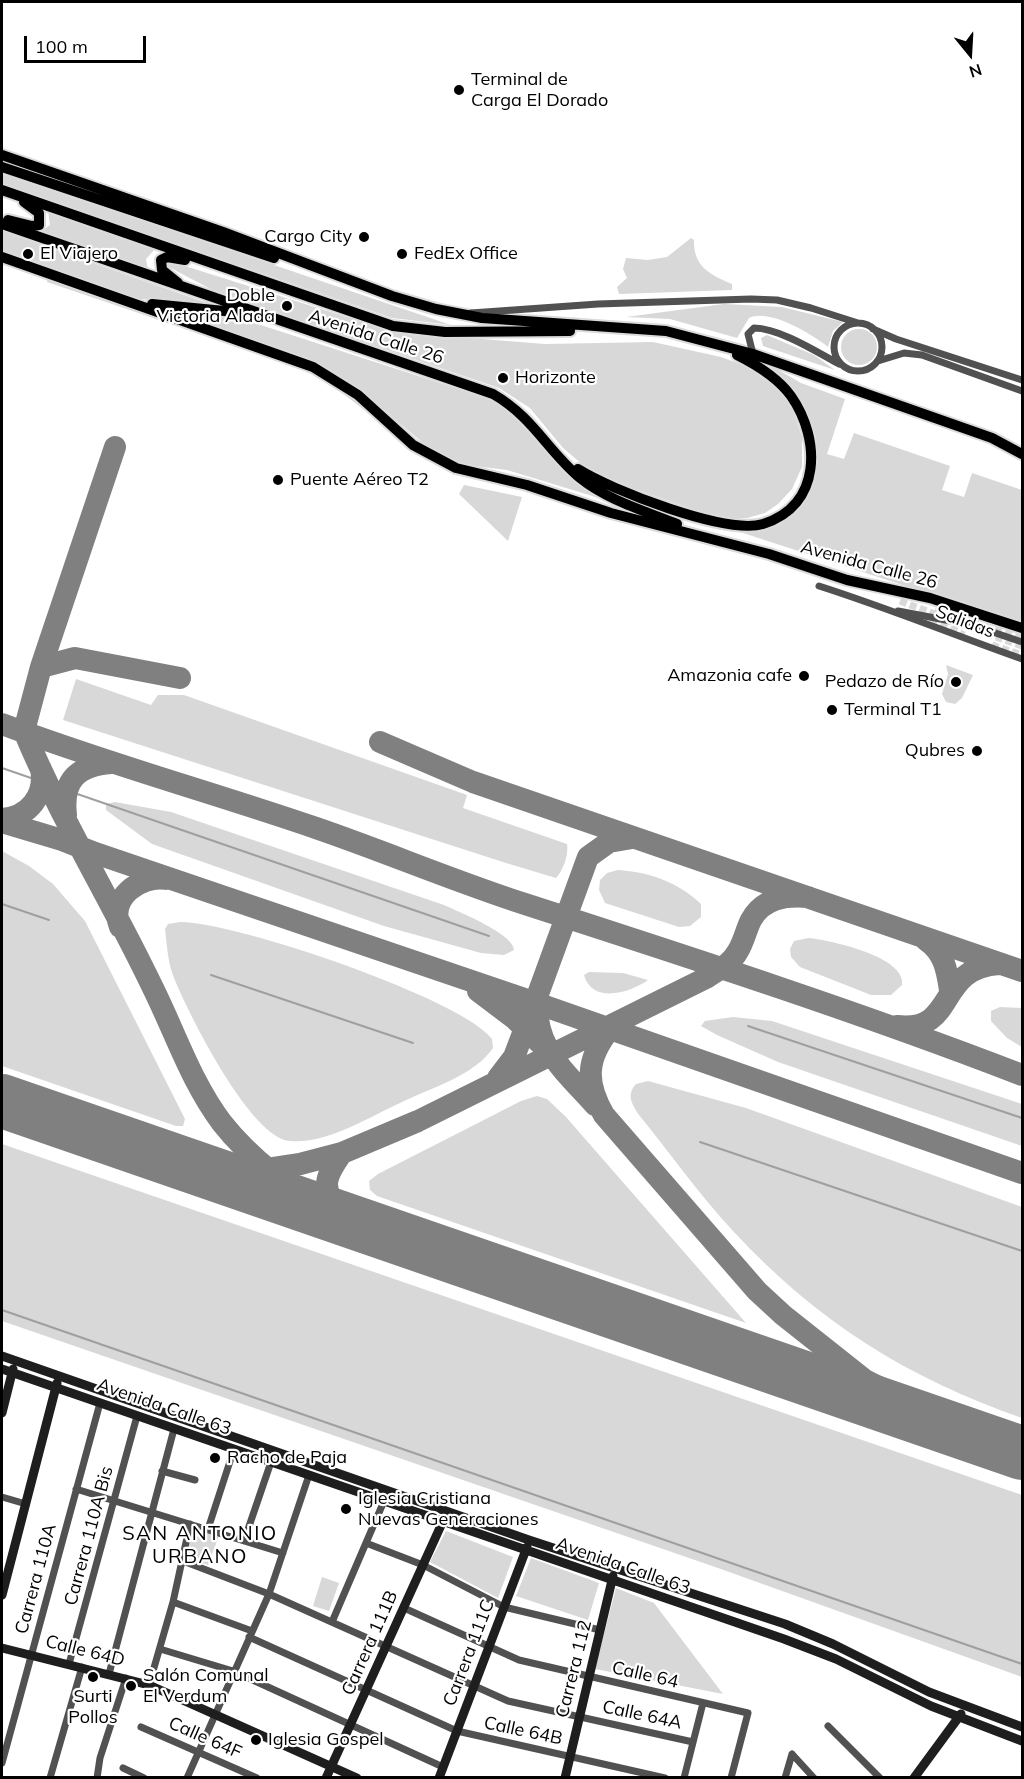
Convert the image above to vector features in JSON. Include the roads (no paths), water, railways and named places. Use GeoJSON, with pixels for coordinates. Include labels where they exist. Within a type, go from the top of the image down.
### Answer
{"type":"FeatureCollection","features":[{"type":"Feature","properties":{"kind":"main road","name":"Avenida Calle 26"},"geometry":{"type":"LineString","coordinates":[[2,156],[262,246],[329,274]]}},
{"type":"Feature","properties":{"kind":"main road","name":"Avenida Calle 26"},"geometry":{"type":"LineString","coordinates":[[2,167],[195,232],[454,314],[676,333],[711,342],[753,354],[992,438],[1023,454]]}},
{"type":"Feature","properties":{"kind":"main road","name":"Avenida Calle 26"},"geometry":{"type":"LineString","coordinates":[[6,192],[406,329],[464,333],[639,329]]}},
{"type":"Feature","properties":{"kind":"main road"},"geometry":{"type":"LineString","coordinates":[[2,219],[32,226],[40,222],[36,210],[6,192]]}},
{"type":"Feature","properties":{"kind":"main road","name":"Avenida Calle 26"},"geometry":{"type":"LineString","coordinates":[[2,224],[189,291],[493,394],[525,416],[562,459],[594,488],[706,536]]}},
{"type":"Feature","properties":{"kind":"main road","name":"Avenida Calle 26"},"geometry":{"type":"LineString","coordinates":[[2,257],[313,367],[358,395],[413,445],[444,463],[482,476],[527,485],[611,513],[706,536],[847,580],[930,598],[1023,628]]}},
{"type":"Feature","properties":{"kind":"main road"},"geometry":{"type":"LineString","coordinates":[[189,291],[162,270],[160,265],[164,258],[223,268]]}},
{"type":"Feature","properties":{"kind":"main road"},"geometry":{"type":"LineString","coordinates":[[136,303],[211,309],[274,320]]}},
{"type":"Feature","properties":{"kind":"main road"},"geometry":{"type":"LineString","coordinates":[[562,459],[605,483],[717,522],[748,526],[762,524],[788,510],[806,489],[812,467],[809,430],[790,395],[766,372],[711,342]]}},
{"type":"Feature","properties":{"kind":"main road","name":"Avenida Calle 63"},"geometry":{"type":"LineString","coordinates":[[2,1356],[530,1539],[804,1631],[966,1707],[1023,1727]]}},
{"type":"Feature","properties":{"kind":"main road"},"geometry":{"type":"LineString","coordinates":[[2,1413],[15,1361]]}},
{"type":"Feature","properties":{"kind":"main road","name":"Avenida Calle 63"},"geometry":{"type":"LineString","coordinates":[[2,1369],[807,1647],[959,1717],[1023,1741]]}},
{"type":"Feature","properties":{"kind":"main road"},"geometry":{"type":"LineString","coordinates":[[2,1595],[59,1376]]}},
{"type":"Feature","properties":{"kind":"main road","name":"Carrera 111B"},"geometry":{"type":"LineString","coordinates":[[326,1778],[442,1521]]}},
{"type":"Feature","properties":{"kind":"main road","name":"Carrera 111C"},"geometry":{"type":"LineString","coordinates":[[440,1777],[530,1539]]}},
{"type":"Feature","properties":{"kind":"main road","name":"Carrera 112"},"geometry":{"type":"LineString","coordinates":[[565,1778],[615,1568]]}},
{"type":"Feature","properties":{"kind":"main road","name":"Calle 64D"},"geometry":{"type":"LineString","coordinates":[[2,1648],[148,1685],[357,1778]]}},
{"type":"Feature","properties":{"kind":"main road"},"geometry":{"type":"LineString","coordinates":[[914,1778],[966,1707]]}},
{"type":"Feature","properties":{"kind":"street","name":"Avenida Calle 26"},"geometry":{"type":"LineString","coordinates":[[454,314],[598,304],[751,299],[777,300],[858,323]]}},
{"type":"Feature","properties":{"kind":"street"},"geometry":{"type":"LineString","coordinates":[[841,365],[834,350],[837,335],[850,324],[858,323],[896,339],[1023,380]]}},
{"type":"Feature","properties":{"kind":"street"},"geometry":{"type":"LineString","coordinates":[[753,354],[748,334],[754,328],[759,328],[785,337],[856,372],[904,353],[922,356],[1023,391]]}},
{"type":"Feature","properties":{"kind":"street"},"geometry":{"type":"LineString","coordinates":[[873,329],[881,341],[881,355],[878,362]]}},
{"type":"Feature","properties":{"kind":"street"},"geometry":{"type":"LineString","coordinates":[[992,438],[1023,448]]}},
{"type":"Feature","properties":{"kind":"street","name":"Salidas"},"geometry":{"type":"LineString","coordinates":[[819,586],[898,611],[1023,659]]}},
{"type":"Feature","properties":{"kind":"street","name":"Salidas"},"geometry":{"type":"LineString","coordinates":[[898,611],[972,625],[1023,642]]}},
{"type":"Feature","properties":{"kind":"street","name":"Carrera 110A"},"geometry":{"type":"LineString","coordinates":[[2,1763],[100,1403]]}},
{"type":"Feature","properties":{"kind":"street","name":"Carrera 110A Bis"},"geometry":{"type":"LineString","coordinates":[[69,1664],[137,1416]]}},
{"type":"Feature","properties":{"kind":"street"},"geometry":{"type":"LineString","coordinates":[[109,1674],[174,1429]]}},
{"type":"Feature","properties":{"kind":"street"},"geometry":{"type":"LineString","coordinates":[[208,1529],[234,1449]]}},
{"type":"Feature","properties":{"kind":"street"},"geometry":{"type":"LineString","coordinates":[[244,1540],[271,1462]]}},
{"type":"Feature","properties":{"kind":"street"},"geometry":{"type":"LineString","coordinates":[[162,1471],[195,1480]]}},
{"type":"Feature","properties":{"kind":"street"},"geometry":{"type":"LineString","coordinates":[[187,1778],[269,1594],[309,1475]]}},
{"type":"Feature","properties":{"kind":"street"},"geometry":{"type":"LineString","coordinates":[[76,1489],[283,1552]]}},
{"type":"Feature","properties":{"kind":"street"},"geometry":{"type":"LineString","coordinates":[[2,1497],[26,1504]]}},
{"type":"Feature","properties":{"kind":"street"},"geometry":{"type":"LineString","coordinates":[[332,1622],[384,1501]]}},
{"type":"Feature","properties":{"kind":"street"},"geometry":{"type":"LineString","coordinates":[[148,1685],[173,1602],[190,1524]]}},
{"type":"Feature","properties":{"kind":"street"},"geometry":{"type":"LineString","coordinates":[[366,1543],[423,1565],[504,1607],[600,1630]]}},
{"type":"Feature","properties":{"kind":"street","name":"Calle 64A"},"geometry":{"type":"LineString","coordinates":[[183,1561],[269,1594],[508,1701],[693,1742]]}},
{"type":"Feature","properties":{"kind":"street","name":"Calle 64B"},"geometry":{"type":"LineString","coordinates":[[173,1602],[251,1634],[457,1731],[665,1778]]}},
{"type":"Feature","properties":{"kind":"street","name":"Calle 64"},"geometry":{"type":"LineString","coordinates":[[404,1608],[488,1648],[519,1660],[748,1713],[731,1778]]}},
{"type":"Feature","properties":{"kind":"street"},"geometry":{"type":"LineString","coordinates":[[159,1649],[233,1671],[443,1767]]}},
{"type":"Feature","properties":{"kind":"street"},"geometry":{"type":"LineString","coordinates":[[50,1778],[82,1667]]}},
{"type":"Feature","properties":{"kind":"street"},"geometry":{"type":"LineString","coordinates":[[97,1778],[100,1758],[126,1678]]}},
{"type":"Feature","properties":{"kind":"street"},"geometry":{"type":"LineString","coordinates":[[684,1778],[703,1703]]}},
{"type":"Feature","properties":{"kind":"street"},"geometry":{"type":"LineString","coordinates":[[828,1726],[880,1778]]}},
{"type":"Feature","properties":{"kind":"street","name":"Calle 64F"},"geometry":{"type":"LineString","coordinates":[[141,1727],[257,1778]]}},
{"type":"Feature","properties":{"kind":"street"},"geometry":{"type":"LineString","coordinates":[[785,1778],[792,1754],[814,1778]]}},
{"type":"Feature","properties":{"kind":"street"},"geometry":{"type":"LineString","coordinates":[[123,1768],[144,1778]]}},
{"type":"Feature","properties":{"kind":"waterway"},"geometry":{"type":"LineString","coordinates":[[2,768],[489,936]]}},
{"type":"Feature","properties":{"kind":"waterway"},"geometry":{"type":"LineString","coordinates":[[2,904],[49,920]]}},
{"type":"Feature","properties":{"kind":"waterway"},"geometry":{"type":"LineString","coordinates":[[211,975],[413,1043]]}},
{"type":"Feature","properties":{"kind":"waterway"},"geometry":{"type":"LineString","coordinates":[[748,1026],[1022,1118]]}},
{"type":"Feature","properties":{"kind":"waterway"},"geometry":{"type":"LineString","coordinates":[[700,1142],[1022,1251]]}},
{"type":"Feature","properties":{"kind":"waterway"},"geometry":{"type":"LineString","coordinates":[[2,1310],[1022,1664]]}},
{"type":"Feature","properties":{"kind":"tunnel"},"geometry":{"type":"LineString","coordinates":[[900,601],[943,617]]}},
{"type":"Feature","properties":{"kind":"tunnel"},"geometry":{"type":"LineString","coordinates":[[935,610],[1022,637]]}},
{"type":"Feature","properties":{"kind":"tunnel"},"geometry":{"type":"LineString","coordinates":[[932,618],[964,635]]}},
{"type":"Feature","properties":{"kind":"tunnel"},"geometry":{"type":"LineString","coordinates":[[976,630],[1022,646]]}},
{"type":"Feature","properties":{"kind":"tunnel"},"geometry":{"type":"LineString","coordinates":[[992,645],[1022,655]]}},
{"type":"Feature","properties":{"kind":"place","name":"Terminal de Carga El Dorado"},"geometry":{"type":"Point","coordinates":[459,90]}},
{"type":"Feature","properties":{"kind":"place","name":"Cargo City"},"geometry":{"type":"Point","coordinates":[364,237]}},
{"type":"Feature","properties":{"kind":"place","name":"El Viajero"},"geometry":{"type":"Point","coordinates":[28,254]}},
{"type":"Feature","properties":{"kind":"place","name":"FedEx Office"},"geometry":{"type":"Point","coordinates":[402,254]}},
{"type":"Feature","properties":{"kind":"place","name":"Doble Victoria Alada"},"geometry":{"type":"Point","coordinates":[287,306]}},
{"type":"Feature","properties":{"kind":"place","name":"Horizonte"},"geometry":{"type":"Point","coordinates":[503,378]}},
{"type":"Feature","properties":{"kind":"place","name":"Puente Aéreo T2"},"geometry":{"type":"Point","coordinates":[278,480]}},
{"type":"Feature","properties":{"kind":"place","name":"Amazonia cafe"},"geometry":{"type":"Point","coordinates":[804,676]}},
{"type":"Feature","properties":{"kind":"place","name":"Pedazo de Río"},"geometry":{"type":"Point","coordinates":[956,682]}},
{"type":"Feature","properties":{"kind":"place","name":"Terminal T1"},"geometry":{"type":"Point","coordinates":[832,710]}},
{"type":"Feature","properties":{"kind":"place","name":"Qubres"},"geometry":{"type":"Point","coordinates":[977,751]}},
{"type":"Feature","properties":{"kind":"place","name":"Racho de Paja"},"geometry":{"type":"Point","coordinates":[215,1458]}},
{"type":"Feature","properties":{"kind":"place","name":"Iglesia Cristiana Nuevas Generaciones"},"geometry":{"type":"Point","coordinates":[346,1509]}},
{"type":"Feature","properties":{"kind":"place","name":"Surti Pollos"},"geometry":{"type":"Point","coordinates":[93,1677]}},
{"type":"Feature","properties":{"kind":"place","name":"Salón Comunal El Verdum"},"geometry":{"type":"Point","coordinates":[131,1686]}},
{"type":"Feature","properties":{"kind":"place","name":"Iglesia Gospel"},"geometry":{"type":"Point","coordinates":[256,1740]}},
{"type":"Feature","properties":{"kind":"district","name":"SAN ANTONIO URBANO"},"geometry":{"type":"Point","coordinates":[200,1546]}}]}
